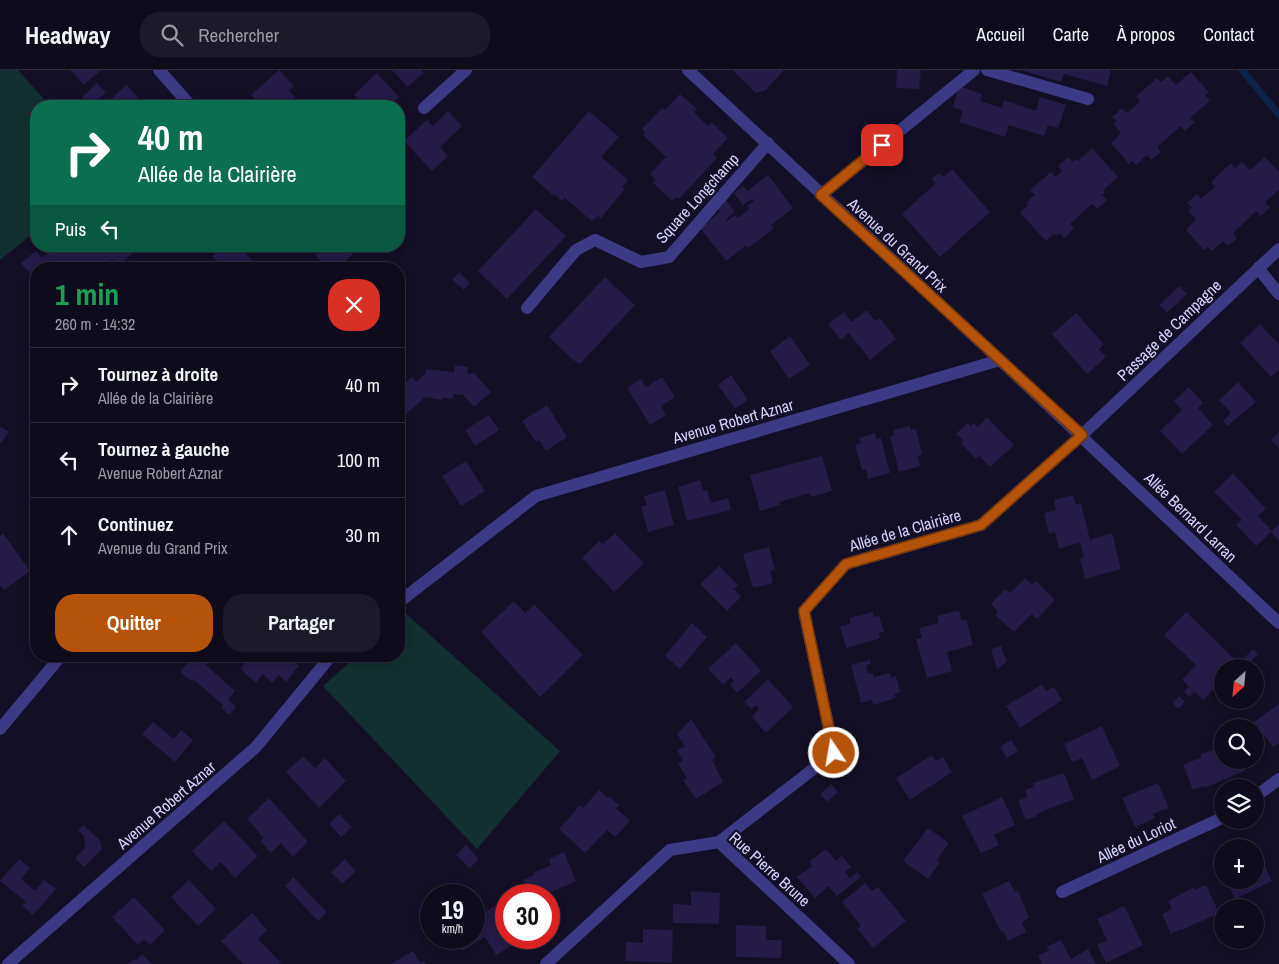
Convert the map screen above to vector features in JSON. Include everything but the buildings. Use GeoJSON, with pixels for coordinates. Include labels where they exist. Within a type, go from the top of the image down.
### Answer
{"type":"FeatureCollection","features":[{"type":"Feature","properties":{"kind":"street"},"geometry":{"type":"LineString","coordinates":[[159,70],[186,100]]}},
{"type":"Feature","properties":{"kind":"street"},"geometry":{"type":"LineString","coordinates":[[424,108],[466,70]]}},
{"type":"Feature","properties":{"kind":"street","name":"Avenue du Grand Prix"},"geometry":{"type":"LineString","coordinates":[[688,70],[1000,360]]}},
{"type":"Feature","properties":{"kind":"street"},"geometry":{"type":"LineString","coordinates":[[821,195],[974,70]]}},
{"type":"Feature","properties":{"kind":"street"},"geometry":{"type":"LineString","coordinates":[[987,70],[1088,99]]}},
{"type":"Feature","properties":{"kind":"street","name":"Square Longchamp"},"geometry":{"type":"LineString","coordinates":[[527,308],[576,250],[594,240],[641,262],[670,257],[768,143]]}},
{"type":"Feature","properties":{"kind":"street","name":"Passage de Campagne"},"geometry":{"type":"LineString","coordinates":[[1082,435],[1279,249]]}},
{"type":"Feature","properties":{"kind":"street"},"geometry":{"type":"LineString","coordinates":[[1258,268],[1279,294]]}},
{"type":"Feature","properties":{"kind":"street"},"geometry":{"type":"LineString","coordinates":[[1000,360],[1082,435]]}},
{"type":"Feature","properties":{"kind":"street","name":"Avenue Robert Aznar"},"geometry":{"type":"LineString","coordinates":[[405,597],[536,496],[1000,360]]}},
{"type":"Feature","properties":{"kind":"street","name":"Allée Bernard Larran"},"geometry":{"type":"LineString","coordinates":[[1082,435],[1279,623]]}},
{"type":"Feature","properties":{"kind":"street","name":"Allée de la Clairière"},"geometry":{"type":"LineString","coordinates":[[719,842],[834,753],[804,611],[846,564],[981,525],[1082,435]]}},
{"type":"Feature","properties":{"kind":"street"},"geometry":{"type":"LineString","coordinates":[[0,729],[56,662]]}},
{"type":"Feature","properties":{"kind":"street","name":"Avenue Robert Aznar"},"geometry":{"type":"LineString","coordinates":[[8,964],[256,747],[325,662]]}},
{"type":"Feature","properties":{"kind":"street"},"geometry":{"type":"LineString","coordinates":[[1264,790],[1279,779]]}},
{"type":"Feature","properties":{"kind":"street","name":"Allée du Loriot"},"geometry":{"type":"LineString","coordinates":[[1062,892],[1214,822]]}},
{"type":"Feature","properties":{"kind":"street","name":"Rue Pierre Brune"},"geometry":{"type":"LineString","coordinates":[[546,964],[670,850],[719,842],[849,964]]}},
{"type":"Feature","properties":{"kind":"green space"},"geometry":{"type":"Polygon","coordinates":[[[0,70],[18,70],[45,100],[30,100],[30,236],[0,260],[0,70]]]}},
{"type":"Feature","properties":{"kind":"green space"},"geometry":{"type":"Polygon","coordinates":[[[405,613],[560,751],[477,849],[323,686],[350,662],[405,662],[405,613]]]}},
{"type":"Feature","properties":{"kind":"waterway"},"geometry":{"type":"LineString","coordinates":[[1242,70],[1279,115]]}},
{"type":"Feature","properties":{"kind":"route"},"geometry":{"type":"LineString","coordinates":[[834,753],[804,611],[846,564],[981,525],[1082,435],[821,195],[882,145]]}}]}
